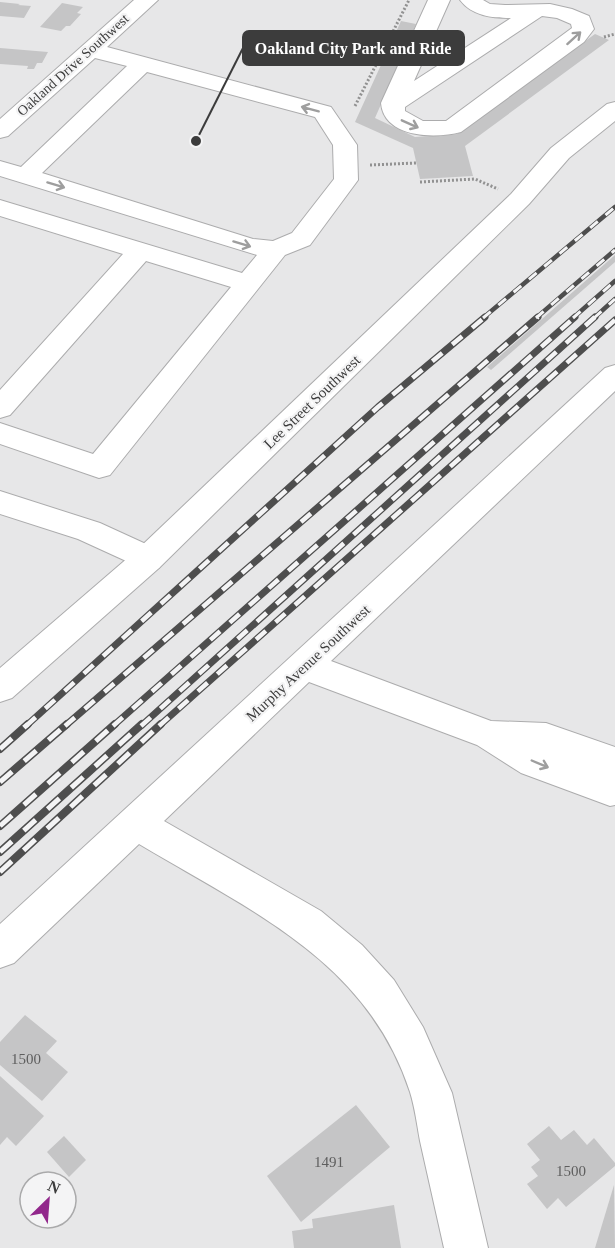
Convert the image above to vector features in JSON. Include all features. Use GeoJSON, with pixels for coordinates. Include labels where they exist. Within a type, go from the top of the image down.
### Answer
{"type":"FeatureCollection","features":[{"type":"Feature","properties":{"kind":"street","name":"Oakland Drive Southwest"},"geometry":{"type":"LineString","coordinates":[[0,131],[147,0]]}},
{"type":"Feature","properties":{"kind":"street"},"geometry":{"type":"LineString","coordinates":[[438,2],[461,7],[472,2],[500,11],[558,11],[581,21],[583,29],[576,37],[453,127],[422,129],[405,123],[394,114],[393,105],[438,2]]}},
{"type":"Feature","properties":{"kind":"street"},"geometry":{"type":"LineString","coordinates":[[393,105],[538,10]]}},
{"type":"Feature","properties":{"kind":"street"},"geometry":{"type":"LineString","coordinates":[[0,168],[251,247],[276,249],[301,239],[346,180],[345,145],[323,112],[91,50]]}},
{"type":"Feature","properties":{"kind":"street"},"geometry":{"type":"LineString","coordinates":[[25,176],[142,64]]}},
{"type":"Feature","properties":{"kind":"street","name":"Lee Street Southwest"},"geometry":{"type":"LineString","coordinates":[[0,688],[148,559],[520,199],[560,153],[615,109]]}},
{"type":"Feature","properties":{"kind":"street"},"geometry":{"type":"LineString","coordinates":[[0,208],[247,283]]}},
{"type":"Feature","properties":{"kind":"street"},"geometry":{"type":"LineString","coordinates":[[0,433],[99,467],[276,249]]}},
{"type":"Feature","properties":{"kind":"street"},"geometry":{"type":"LineString","coordinates":[[0,408],[139,252]]}},
{"type":"Feature","properties":{"kind":"street","name":"Murphy Avenue Southwest"},"geometry":{"type":"LineString","coordinates":[[0,950],[615,375]]}},
{"type":"Feature","properties":{"kind":"street"},"geometry":{"type":"LineString","coordinates":[[0,502],[89,531],[148,559]]}},
{"type":"Feature","properties":{"kind":"street"},"geometry":{"type":"LineString","coordinates":[[305,666],[489,735],[534,762],[610,790],[615,789]]}},
{"type":"Feature","properties":{"kind":"street"},"geometry":{"type":"LineString","coordinates":[[489,735],[546,738],[615,762]]}},
{"type":"Feature","properties":{"kind":"street"},"geometry":{"type":"LineString","coordinates":[[135,823],[307,924],[348,958],[380,994],[409,1041],[431,1093],[466,1248]]}},
{"type":"Feature","properties":{"kind":"path"},"geometry":{"type":"LineString","coordinates":[[355,106],[409,0]]}},
{"type":"Feature","properties":{"kind":"path"},"geometry":{"type":"LineString","coordinates":[[604,38],[615,34]]}},
{"type":"Feature","properties":{"kind":"path"},"geometry":{"type":"LineString","coordinates":[[366,166],[416,163]]}},
{"type":"Feature","properties":{"kind":"path"},"geometry":{"type":"LineString","coordinates":[[420,182],[476,179]]}},
{"type":"Feature","properties":{"kind":"building"},"geometry":{"type":"Polygon","coordinates":[[[0,2],[31,6],[24,18],[0,16],[0,2]]]}},
{"type":"Feature","properties":{"kind":"building"},"geometry":{"type":"Polygon","coordinates":[[[62,3],[83,7],[77,13],[81,14],[70,26],[66,26],[61,31],[40,27],[62,3]]]}},
{"type":"Feature","properties":{"kind":"building"},"geometry":{"type":"Polygon","coordinates":[[[401,21],[416,24],[375,118],[415,137],[457,134],[595,34],[609,40],[465,146],[473,176],[420,179],[413,148],[355,122],[401,21]]]}},
{"type":"Feature","properties":{"kind":"building"},"geometry":{"type":"Polygon","coordinates":[[[0,48],[48,52],[42,63],[37,63],[34,69],[27,69],[28,66],[0,64],[0,48]]]}},
{"type":"Feature","properties":{"kind":"building"},"geometry":{"type":"Polygon","coordinates":[[[615,255],[615,262],[491,370],[487,367],[615,255]]]}},
{"type":"Feature","properties":{"kind":"building"},"geometry":{"type":"Polygon","coordinates":[[[25,1015],[57,1041],[46,1053],[68,1072],[42,1101],[0,1065],[0,1042],[25,1015]]]}},
{"type":"Feature","properties":{"kind":"building"},"geometry":{"type":"Polygon","coordinates":[[[0,1076],[44,1116],[16,1146],[7,1137],[0,1145],[0,1076]]]}},
{"type":"Feature","properties":{"kind":"building"},"geometry":{"type":"Polygon","coordinates":[[[356,1105],[390,1147],[301,1222],[267,1176],[356,1105]]]}},
{"type":"Feature","properties":{"kind":"building"},"geometry":{"type":"Polygon","coordinates":[[[549,1126],[561,1140],[574,1130],[587,1145],[594,1138],[615,1163],[615,1166],[566,1207],[558,1198],[547,1209],[527,1184],[538,1176],[531,1167],[540,1160],[527,1144],[549,1126]]]}},
{"type":"Feature","properties":{"kind":"building"},"geometry":{"type":"Polygon","coordinates":[[[64,1136],[86,1160],[76,1170],[63,1170],[47,1152],[64,1136]]]}},
{"type":"Feature","properties":{"kind":"building"},"geometry":{"type":"Polygon","coordinates":[[[614,1185],[615,1248],[595,1248],[614,1185]]]}},
{"type":"Feature","properties":{"kind":"building"},"geometry":{"type":"Polygon","coordinates":[[[394,1205],[401,1248],[294,1248],[292,1231],[313,1228],[312,1219],[394,1205]]]}},
{"type":"Feature","properties":{"kind":"railway"},"geometry":{"type":"LineString","coordinates":[[483,318],[615,207]]}},
{"type":"Feature","properties":{"kind":"railway"},"geometry":{"type":"LineString","coordinates":[[536,318],[615,250]]}},
{"type":"Feature","properties":{"kind":"railway"},"geometry":{"type":"LineString","coordinates":[[573,318],[615,281]]}},
{"type":"Feature","properties":{"kind":"railway"},"geometry":{"type":"LineString","coordinates":[[594,318],[615,299]]}},
{"type":"Feature","properties":{"kind":"railway"},"geometry":{"type":"LineString","coordinates":[[26,726],[378,407],[485,317]]}},
{"type":"Feature","properties":{"kind":"railway"},"geometry":{"type":"LineString","coordinates":[[65,726],[538,317]]}},
{"type":"Feature","properties":{"kind":"railway"},"geometry":{"type":"LineString","coordinates":[[113,726],[575,317]]}},
{"type":"Feature","properties":{"kind":"railway"},"geometry":{"type":"LineString","coordinates":[[141,726],[595,317]]}},
{"type":"Feature","properties":{"kind":"railway"},"geometry":{"type":"LineString","coordinates":[[159,726],[615,320]]}},
{"type":"Feature","properties":{"kind":"railway"},"geometry":{"type":"LineString","coordinates":[[0,749],[28,724]]}},
{"type":"Feature","properties":{"kind":"railway"},"geometry":{"type":"LineString","coordinates":[[0,782],[67,724]]}},
{"type":"Feature","properties":{"kind":"railway"},"geometry":{"type":"LineString","coordinates":[[0,826],[115,724]]}},
{"type":"Feature","properties":{"kind":"railway"},"geometry":{"type":"LineString","coordinates":[[0,852],[142,724]]}},
{"type":"Feature","properties":{"kind":"railway"},"geometry":{"type":"LineString","coordinates":[[0,872],[161,724]]}},
{"type":"Feature","properties":{"kind":"place","name":"Oakland City Park and Ride"},"geometry":{"type":"Point","coordinates":[196,141]}}]}
